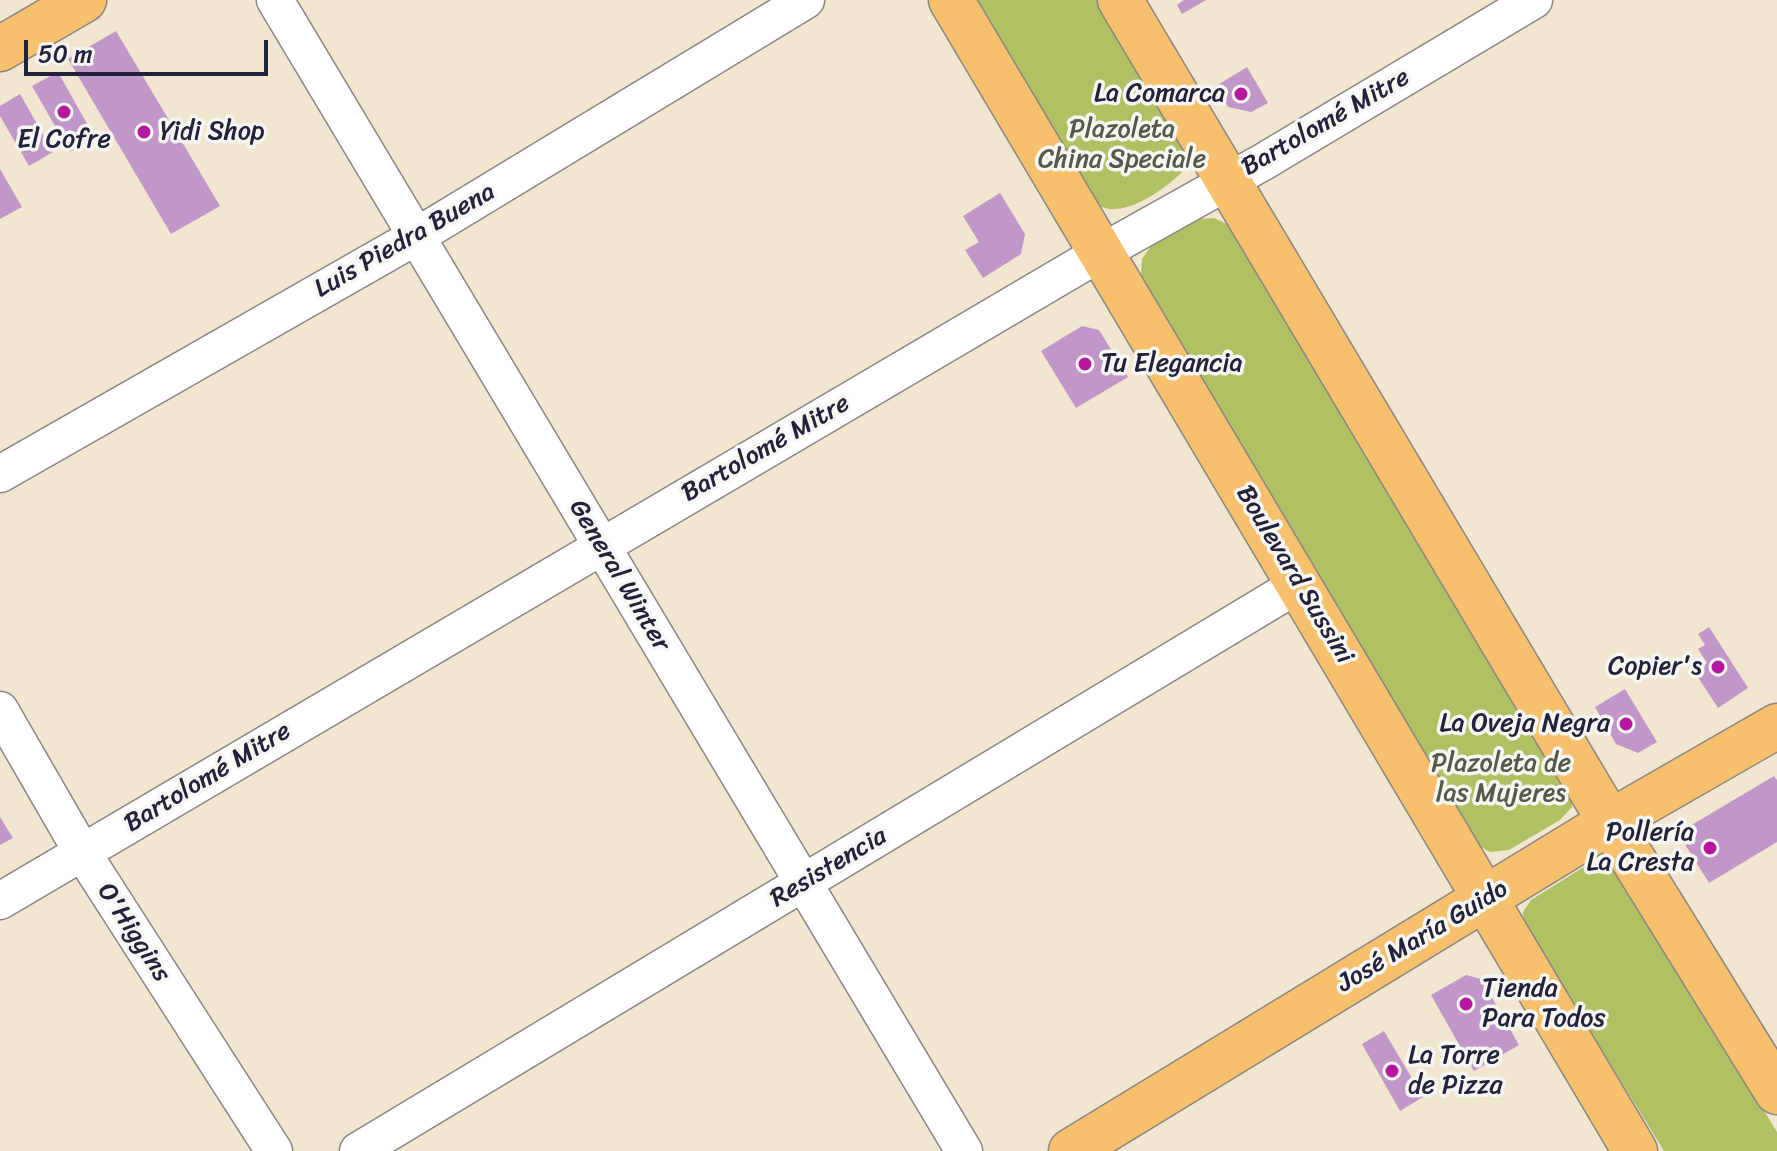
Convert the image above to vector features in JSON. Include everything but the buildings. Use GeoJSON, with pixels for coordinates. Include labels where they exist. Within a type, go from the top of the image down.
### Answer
{"type":"FeatureCollection","features":[{"type":"Feature","properties":{"kind":"main road"},"geometry":{"type":"LineString","coordinates":[[0,49],[84,0]]}},
{"type":"Feature","properties":{"kind":"main road","name":"Boulevard Sussini"},"geometry":{"type":"LineString","coordinates":[[951,0],[1635,1151]]}},
{"type":"Feature","properties":{"kind":"main road"},"geometry":{"type":"LineString","coordinates":[[1120,0],[1610,822],[1777,1092]]}},
{"type":"Feature","properties":{"kind":"main road","name":"José María Guido"},"geometry":{"type":"LineString","coordinates":[[1071,1151],[1610,822],[1777,726]]}},
{"type":"Feature","properties":{"kind":"street","name":"General Winter"},"geometry":{"type":"LineString","coordinates":[[275,0],[964,1151]]}},
{"type":"Feature","properties":{"kind":"street","name":"Luis Piedra Buena"},"geometry":{"type":"LineString","coordinates":[[0,474],[417,236],[806,0]]}},
{"type":"Feature","properties":{"kind":"street","name":"Bartolomé Mitre"},"geometry":{"type":"LineString","coordinates":[[0,901],[1534,0]]}},
{"type":"Feature","properties":{"kind":"street","name":"Resistencia"},"geometry":{"type":"LineString","coordinates":[[358,1151],[1299,584]]}},
{"type":"Feature","properties":{"kind":"street","name":"O'Higgins"},"geometry":{"type":"LineString","coordinates":[[0,710],[82,852],[274,1151]]}},
{"type":"Feature","properties":{"kind":"green space","name":"Plazoleta China Speciale"},"geometry":{"type":"Polygon","coordinates":[[[977,0],[1098,0],[1186,148],[1185,169],[1161,190],[1130,206],[1108,209],[1092,202],[977,0]]]}},
{"type":"Feature","properties":{"kind":"green space","name":"Plazoleta de las Mujeres"},"geometry":{"type":"Polygon","coordinates":[[[1214,218],[1231,226],[1572,789],[1572,807],[1560,820],[1509,850],[1490,852],[1476,844],[1141,276],[1142,259],[1151,246],[1196,219],[1214,218]]]}},
{"type":"Feature","properties":{"kind":"green space"},"geometry":{"type":"Polygon","coordinates":[[[1602,863],[1618,869],[1777,1132],[1777,1151],[1664,1151],[1524,924],[1523,912],[1531,900],[1587,865],[1602,863]]]}},
{"type":"Feature","properties":{"kind":"place","name":"La Comarca"},"geometry":{"type":"Point","coordinates":[1241,94]}},
{"type":"Feature","properties":{"kind":"place","name":"El Cofre"},"geometry":{"type":"Point","coordinates":[64,112]}},
{"type":"Feature","properties":{"kind":"place","name":"Yidi Shop"},"geometry":{"type":"Point","coordinates":[144,132]}},
{"type":"Feature","properties":{"kind":"place","name":"Tu Elegancia"},"geometry":{"type":"Point","coordinates":[1085,364]}},
{"type":"Feature","properties":{"kind":"place","name":"Copier's"},"geometry":{"type":"Point","coordinates":[1718,667]}},
{"type":"Feature","properties":{"kind":"place","name":"La Oveja Negra"},"geometry":{"type":"Point","coordinates":[1626,724]}},
{"type":"Feature","properties":{"kind":"place","name":"Pollería La Cresta"},"geometry":{"type":"Point","coordinates":[1710,848]}},
{"type":"Feature","properties":{"kind":"place","name":"Tienda Para Todos"},"geometry":{"type":"Point","coordinates":[1466,1004]}},
{"type":"Feature","properties":{"kind":"place","name":"La Torre de Pizza"},"geometry":{"type":"Point","coordinates":[1392,1071]}}]}
